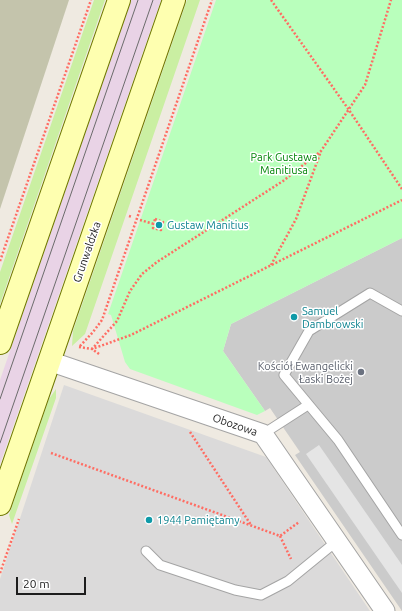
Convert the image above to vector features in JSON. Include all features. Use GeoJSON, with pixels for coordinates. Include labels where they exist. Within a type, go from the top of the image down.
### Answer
{"type":"FeatureCollection","features":[{"type":"Feature","properties":{"kind":"street"},"geometry":{"type":"LineString","coordinates":[[0,342],[119,0]]}},
{"type":"Feature","properties":{"kind":"street","name":"Grunwaldzka"},"geometry":{"type":"LineString","coordinates":[[0,504],[174,0]]}},
{"type":"Feature","properties":{"kind":"street","name":"Obozowa"},"geometry":{"type":"LineString","coordinates":[[49,361],[263,434],[385,611]]}},
{"type":"Feature","properties":{"kind":"lane"},"geometry":{"type":"LineString","coordinates":[[402,311],[370,293],[309,331],[284,375],[338,440],[402,535]]}},
{"type":"Feature","properties":{"kind":"lane"},"geometry":{"type":"LineString","coordinates":[[263,434],[308,405]]}},
{"type":"Feature","properties":{"kind":"lane"},"geometry":{"type":"LineString","coordinates":[[146,551],[160,565],[235,590],[260,595],[288,581],[336,541]]}},
{"type":"Feature","properties":{"kind":"path"},"geometry":{"type":"LineString","coordinates":[[0,261],[90,0]]}},
{"type":"Feature","properties":{"kind":"path"},"geometry":{"type":"LineString","coordinates":[[77,351],[102,320],[212,0]]}},
{"type":"Feature","properties":{"kind":"path"},"geometry":{"type":"LineString","coordinates":[[271,0],[349,110],[402,189]]}},
{"type":"Feature","properties":{"kind":"path"},"geometry":{"type":"LineString","coordinates":[[271,266],[296,219],[321,151],[365,85],[391,0]]}},
{"type":"Feature","properties":{"kind":"path"},"geometry":{"type":"LineString","coordinates":[[92,349],[117,321],[130,292],[142,274],[157,262],[283,181],[321,151]]}},
{"type":"Feature","properties":{"kind":"path"},"geometry":{"type":"LineString","coordinates":[[79,347],[92,349],[131,335],[402,200]]}},
{"type":"Feature","properties":{"kind":"path"},"geometry":{"type":"LineString","coordinates":[[155,219],[163,222],[161,230],[153,228],[154,224],[155,219]]}},
{"type":"Feature","properties":{"kind":"path"},"geometry":{"type":"LineString","coordinates":[[140,220],[154,224]]}},
{"type":"Feature","properties":{"kind":"path"},"geometry":{"type":"LineString","coordinates":[[188,430],[251,526]]}},
{"type":"Feature","properties":{"kind":"path"},"geometry":{"type":"LineString","coordinates":[[51,453],[280,536],[286,545],[297,574]]}},
{"type":"Feature","properties":{"kind":"path"},"geometry":{"type":"LineString","coordinates":[[280,536],[303,520]]}},
{"type":"Feature","properties":{"kind":"shaded area"},"geometry":{"type":"Polygon","coordinates":[[[0,0],[69,0],[0,209],[0,0]]]}},
{"type":"Feature","properties":{"kind":"shaded area"},"geometry":{"type":"Polygon","coordinates":[[[131,0],[161,0],[0,464],[0,380],[131,0]]]}},
{"type":"Feature","properties":{"kind":"shaded area"},"geometry":{"type":"Polygon","coordinates":[[[402,238],[402,611],[295,455],[300,452],[270,408],[265,411],[223,351],[231,324],[402,238]]]}},
{"type":"Feature","properties":{"kind":"shaded area"},"geometry":{"type":"Polygon","coordinates":[[[64,385],[266,457],[370,611],[0,611],[0,579],[64,385]]]}},
{"type":"Feature","properties":{"kind":"shaded area"},"geometry":{"type":"Polygon","coordinates":[[[319,445],[402,565],[402,593],[306,454],[319,445]]]}},
{"type":"Feature","properties":{"kind":"green space"},"geometry":{"type":"Polygon","coordinates":[[[94,0],[105,0],[0,304],[0,272],[94,0]]]}},
{"type":"Feature","properties":{"kind":"green space"},"geometry":{"type":"Polygon","coordinates":[[[187,0],[200,0],[85,334],[72,346],[73,331],[187,0]]]}},
{"type":"Feature","properties":{"kind":"green space","name":"Park Gustawa Manitiusa"},"geometry":{"type":"Polygon","coordinates":[[[216,0],[402,0],[402,238],[231,324],[223,351],[265,411],[257,415],[130,369],[125,362],[111,315],[108,314],[216,0]]]}},
{"type":"Feature","properties":{"kind":"green space"},"geometry":{"type":"Polygon","coordinates":[[[56,389],[56,398],[12,524],[9,515],[49,399],[56,389]]]}},
{"type":"Feature","properties":{"kind":"tram line"},"geometry":{"type":"LineString","coordinates":[[0,399],[138,0]]}},
{"type":"Feature","properties":{"kind":"tram line"},"geometry":{"type":"LineString","coordinates":[[0,443],[153,0]]}},
{"type":"Feature","properties":{"kind":"place","name":"Gustaw Manitius"},"geometry":{"type":"Point","coordinates":[159,225]}},
{"type":"Feature","properties":{"kind":"place","name":"Samuel Dambrowski"},"geometry":{"type":"Point","coordinates":[294,317]}},
{"type":"Feature","properties":{"kind":"place","name":"Kościół Ewangelicki Łaski Bożej"},"geometry":{"type":"Point","coordinates":[361,372]}},
{"type":"Feature","properties":{"kind":"place","name":"1944 Pamiętamy"},"geometry":{"type":"Point","coordinates":[149,520]}}]}
